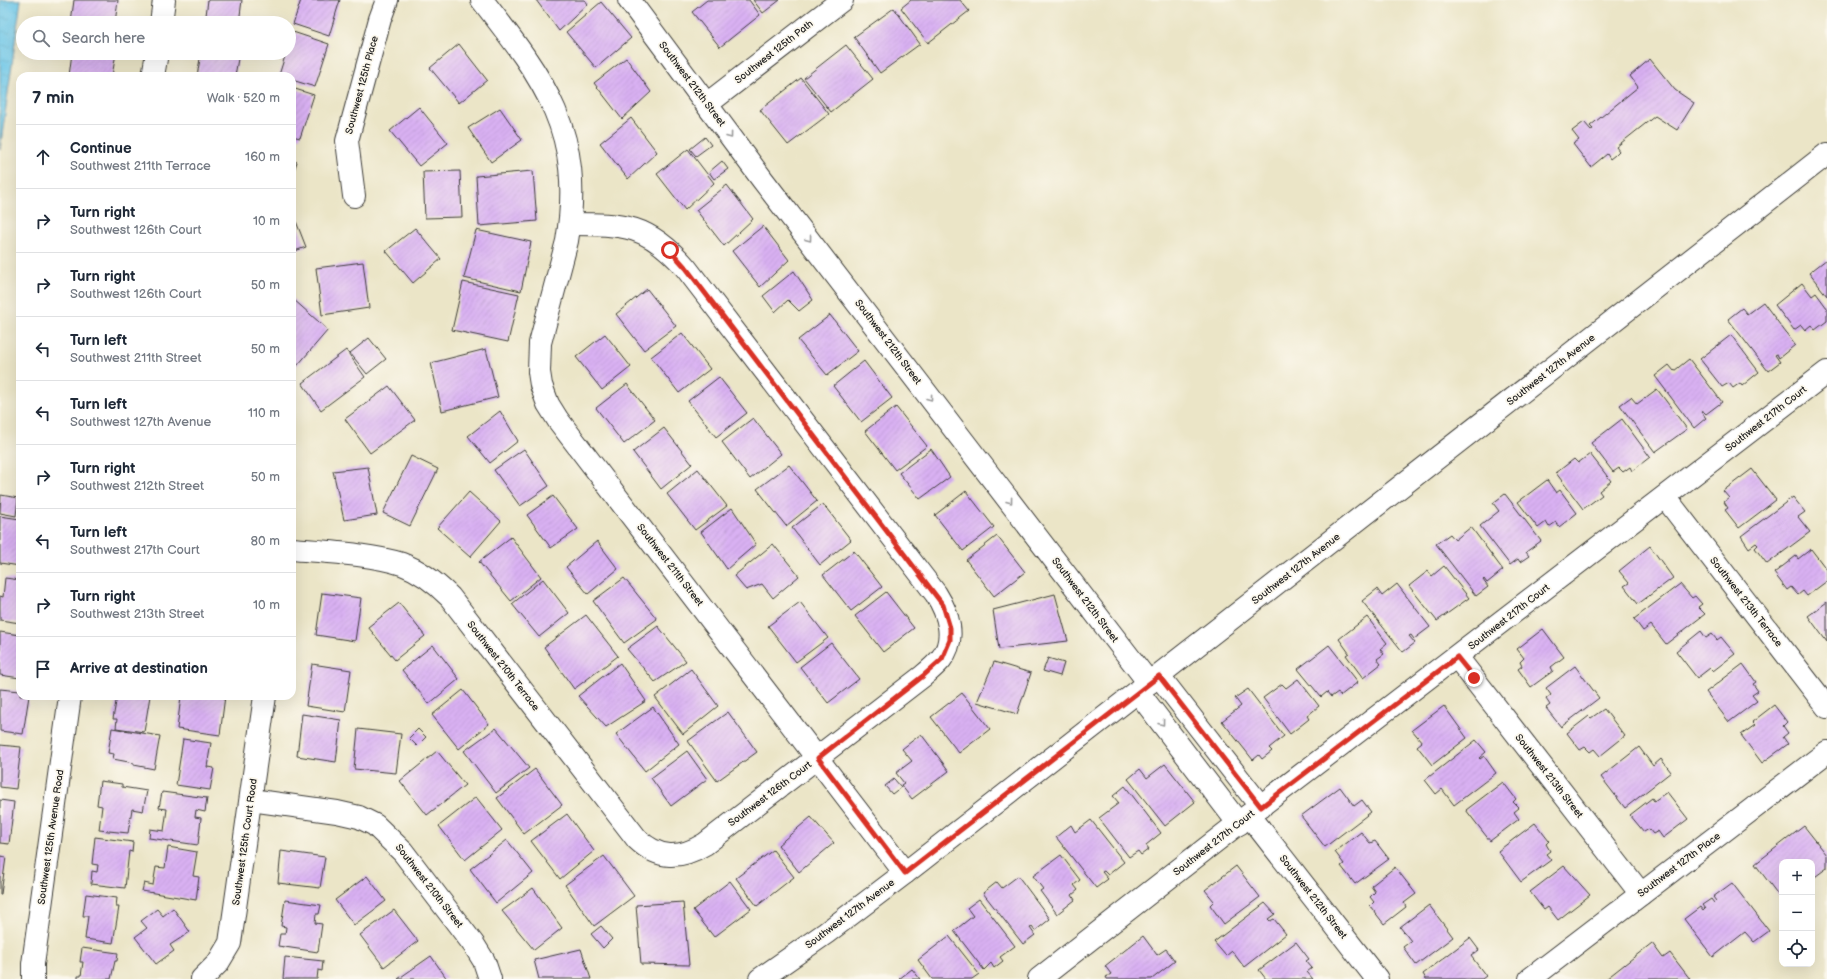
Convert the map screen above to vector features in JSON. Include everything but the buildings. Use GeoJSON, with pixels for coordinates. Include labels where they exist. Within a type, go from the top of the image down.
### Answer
{"type":"FeatureCollection","features":[{"type":"Feature","properties":{"kind":"street"},"geometry":{"type":"LineString","coordinates":[[162,16],[164,0]]}},
{"type":"Feature","properties":{"kind":"street","name":"Southwest 125th Place"},"geometry":{"type":"LineString","coordinates":[[354,196],[347,141],[380,20],[387,0]]}},
{"type":"Feature","properties":{"kind":"street","name":"Southwest 211th Street"},"geometry":{"type":"LineString","coordinates":[[482,0],[524,54],[552,102],[559,118],[569,153],[571,192],[570,224],[567,241],[540,343],[539,372],[541,385],[548,404],[558,420],[905,873]]}},
{"type":"Feature","properties":{"kind":"street","name":"Southwest 212th Street"},"geometry":{"type":"LineString","coordinates":[[629,0],[777,198],[1377,979]]}},
{"type":"Feature","properties":{"kind":"street","name":"Southwest 125th Path"},"geometry":{"type":"LineString","coordinates":[[707,104],[842,0]]}},
{"type":"Feature","properties":{"kind":"street"},"geometry":{"type":"LineString","coordinates":[[154,72],[155,60]]}},
{"type":"Feature","properties":{"kind":"street","name":"Southwest 127th Avenue"},"geometry":{"type":"LineString","coordinates":[[760,979],[826,933],[905,873],[1827,154]]}},
{"type":"Feature","properties":{"kind":"street","name":"Southwest 126th Court"},"geometry":{"type":"LineString","coordinates":[[570,224],[606,224],[626,227],[651,236],[670,250],[691,274],[936,594],[943,605],[950,628],[950,640],[942,659],[933,667],[818,758],[705,844],[686,853],[670,855]]}},
{"type":"Feature","properties":{"kind":"street","name":"Southwest 217th Court"},"geometry":{"type":"LineString","coordinates":[[1053,975],[1250,815],[1827,372]]}},
{"type":"Feature","properties":{"kind":"street","name":"Southwest 213th Terrace"},"geometry":{"type":"LineString","coordinates":[[1665,497],[1827,707]]}},
{"type":"Feature","properties":{"kind":"street","name":"Southwest 210th Terrace"},"geometry":{"type":"LineString","coordinates":[[296,549],[385,559],[403,564],[419,572],[439,586],[450,597],[637,839],[652,850],[670,855]]}},
{"type":"Feature","properties":{"kind":"street","name":"Southwest 213th Street"},"geometry":{"type":"LineString","coordinates":[[1457,657],[1641,894]]}},
{"type":"Feature","properties":{"kind":"street","name":"Southwest 125th Avenue Road"},"geometry":{"type":"LineString","coordinates":[[33,979],[33,964],[69,700]]}},
{"type":"Feature","properties":{"kind":"street","name":"Southwest 125th Court Road"},"geometry":{"type":"LineString","coordinates":[[202,979],[218,963],[230,942],[264,700]]}},
{"type":"Feature","properties":{"kind":"street","name":"Southwest 127th Place"},"geometry":{"type":"LineString","coordinates":[[1530,979],[1827,752]]}},
{"type":"Feature","properties":{"kind":"street","name":"Southwest 210th Street"},"geometry":{"type":"LineString","coordinates":[[251,800],[337,812],[359,817],[375,825],[404,852],[474,944],[484,961],[490,979]]}},
{"type":"Feature","properties":{"kind":"water"},"geometry":{"type":"Polygon","coordinates":[[[0,0],[21,0],[19,16],[16,16],[16,36],[0,150],[0,0]]]}},
{"type":"Feature","properties":{"kind":"route"},"geometry":{"type":"LineString","coordinates":[[670,250],[686,268],[943,605],[950,628],[950,640],[942,659],[923,676],[818,758],[905,873],[1159,676],[1261,807],[1457,657],[1474,678]]}}]}
